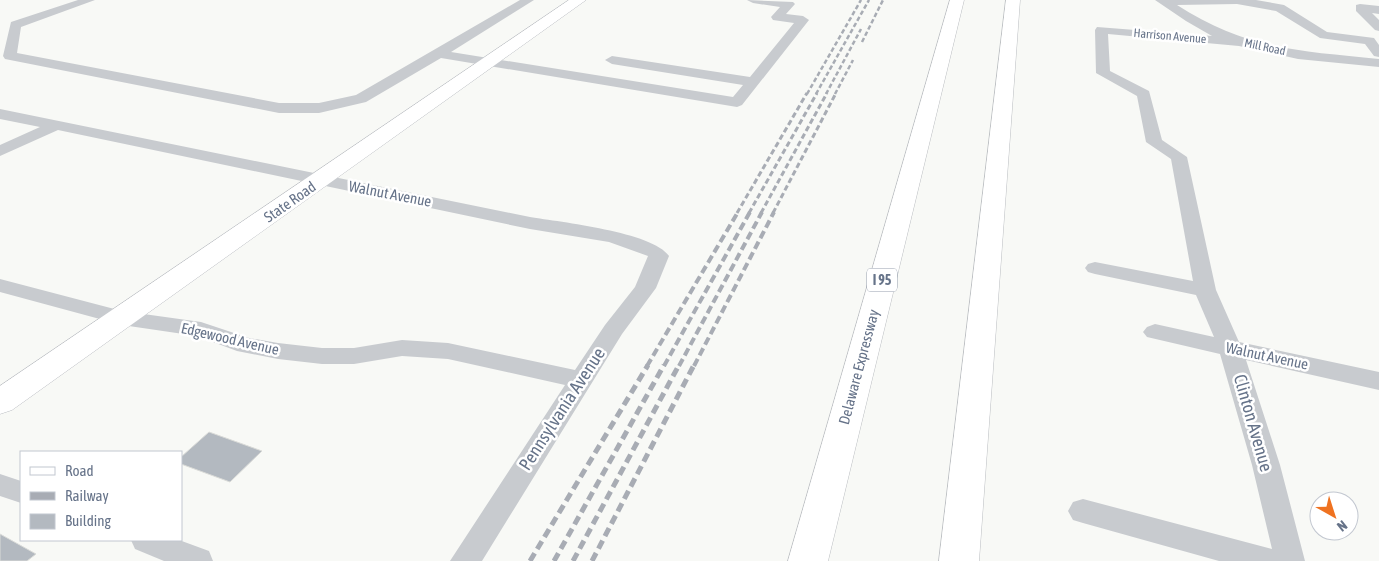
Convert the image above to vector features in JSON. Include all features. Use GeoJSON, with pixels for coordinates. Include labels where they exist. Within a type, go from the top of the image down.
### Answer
{"type":"FeatureCollection","features":[{"type":"Feature","properties":{"kind":"main road","name":"State Road"},"geometry":{"type":"LineString","coordinates":[[0,402],[579,0]]}},
{"type":"Feature","properties":{"kind":"main road","name":"Delaware Expressway"},"geometry":{"type":"LineString","coordinates":[[808,561],[957,0]]}},
{"type":"Feature","properties":{"kind":"main road"},"geometry":{"type":"LineString","coordinates":[[959,561],[1013,0]]}},
{"type":"Feature","properties":{"kind":"street"},"geometry":{"type":"LineString","coordinates":[[89,0],[16,25],[10,56],[279,108],[298,109],[319,108],[361,99],[376,92],[528,0]]}},
{"type":"Feature","properties":{"kind":"street"},"geometry":{"type":"LineString","coordinates":[[438,54],[737,102],[803,20],[777,17],[789,4],[753,0]]}},
{"type":"Feature","properties":{"kind":"street"},"geometry":{"type":"LineString","coordinates":[[1163,1],[1238,0],[1280,8],[1324,35],[1370,42],[1379,53]]}},
{"type":"Feature","properties":{"kind":"street","name":"Mill Road"},"geometry":{"type":"LineString","coordinates":[[1163,1],[1211,31],[1239,42],[1278,51],[1379,62]]}},
{"type":"Feature","properties":{"kind":"street"},"geometry":{"type":"LineString","coordinates":[[1379,10],[1360,8],[1379,27]]}},
{"type":"Feature","properties":{"kind":"street","name":"Harrison Avenue"},"geometry":{"type":"LineString","coordinates":[[1101,30],[1239,42]]}},
{"type":"Feature","properties":{"kind":"street","name":"Clinton Avenue"},"geometry":{"type":"LineString","coordinates":[[1101,30],[1103,73],[1144,94],[1154,142],[1179,157],[1205,290],[1230,348],[1266,465],[1290,561]]}},
{"type":"Feature","properties":{"kind":"street"},"geometry":{"type":"LineString","coordinates":[[612,60],[753,82]]}},
{"type":"Feature","properties":{"kind":"street","name":"Walnut Avenue"},"geometry":{"type":"LineString","coordinates":[[0,114],[203,154],[321,180],[613,237],[655,252],[659,256]]}},
{"type":"Feature","properties":{"kind":"street"},"geometry":{"type":"LineString","coordinates":[[0,151],[56,125]]}},
{"type":"Feature","properties":{"kind":"street","name":"Pennsylvania Avenue"},"geometry":{"type":"LineString","coordinates":[[465,561],[580,380],[644,288],[659,256]]}},
{"type":"Feature","properties":{"kind":"street"},"geometry":{"type":"LineString","coordinates":[[1095,268],[1205,290]]}},
{"type":"Feature","properties":{"kind":"street","name":"Edgewood Avenue"},"geometry":{"type":"LineString","coordinates":[[0,285],[122,318],[201,329],[245,345],[278,351],[354,356],[402,348],[433,349],[504,362],[580,380]]}},
{"type":"Feature","properties":{"kind":"street","name":"Walnut Avenue"},"geometry":{"type":"LineString","coordinates":[[1154,332],[1379,380]]}},
{"type":"Feature","properties":{"kind":"street"},"geometry":{"type":"LineString","coordinates":[[0,485],[20,492]]}},
{"type":"Feature","properties":{"kind":"street"},"geometry":{"type":"LineString","coordinates":[[1084,511],[1268,561]]}},
{"type":"Feature","properties":{"kind":"street"},"geometry":{"type":"LineString","coordinates":[[148,541],[198,561]]}},
{"type":"Feature","properties":{"kind":"building"},"geometry":{"type":"Polygon","coordinates":[[[209,432],[262,451],[230,482],[182,464],[182,456],[209,432]]]}},
{"type":"Feature","properties":{"kind":"building"},"geometry":{"type":"Polygon","coordinates":[[[0,534],[36,554],[27,561],[0,561],[0,534]]]}},
{"type":"Feature","properties":{"kind":"railway"},"geometry":{"type":"LineString","coordinates":[[807,94],[861,0]]}},
{"type":"Feature","properties":{"kind":"railway"},"geometry":{"type":"LineString","coordinates":[[816,94],[869,0]]}},
{"type":"Feature","properties":{"kind":"railway"},"geometry":{"type":"LineString","coordinates":[[862,42],[883,0]]}},
{"type":"Feature","properties":{"kind":"railway"},"geometry":{"type":"LineString","coordinates":[[826,94],[861,29]]}},
{"type":"Feature","properties":{"kind":"railway"},"geometry":{"type":"LineString","coordinates":[[835,94],[853,60]]}},
{"type":"Feature","properties":{"kind":"railway"},"geometry":{"type":"LineString","coordinates":[[737,213],[807,93]]}},
{"type":"Feature","properties":{"kind":"railway"},"geometry":{"type":"LineString","coordinates":[[749,213],[817,93]]}},
{"type":"Feature","properties":{"kind":"railway"},"geometry":{"type":"LineString","coordinates":[[761,213],[827,93]]}},
{"type":"Feature","properties":{"kind":"railway"},"geometry":{"type":"LineString","coordinates":[[773,213],[836,93]]}},
{"type":"Feature","properties":{"kind":"railway"},"geometry":{"type":"LineString","coordinates":[[647,366],[738,212]]}},
{"type":"Feature","properties":{"kind":"railway"},"geometry":{"type":"LineString","coordinates":[[664,366],[750,212]]}},
{"type":"Feature","properties":{"kind":"railway"},"geometry":{"type":"LineString","coordinates":[[679,366],[762,212]]}},
{"type":"Feature","properties":{"kind":"railway"},"geometry":{"type":"LineString","coordinates":[[694,366],[774,212]]}},
{"type":"Feature","properties":{"kind":"railway"},"geometry":{"type":"LineString","coordinates":[[530,561],[648,365]]}},
{"type":"Feature","properties":{"kind":"railway"},"geometry":{"type":"LineString","coordinates":[[554,561],[664,365]]}},
{"type":"Feature","properties":{"kind":"railway"},"geometry":{"type":"LineString","coordinates":[[573,561],[679,365]]}},
{"type":"Feature","properties":{"kind":"railway"},"geometry":{"type":"LineString","coordinates":[[592,561],[694,365]]}}]}
